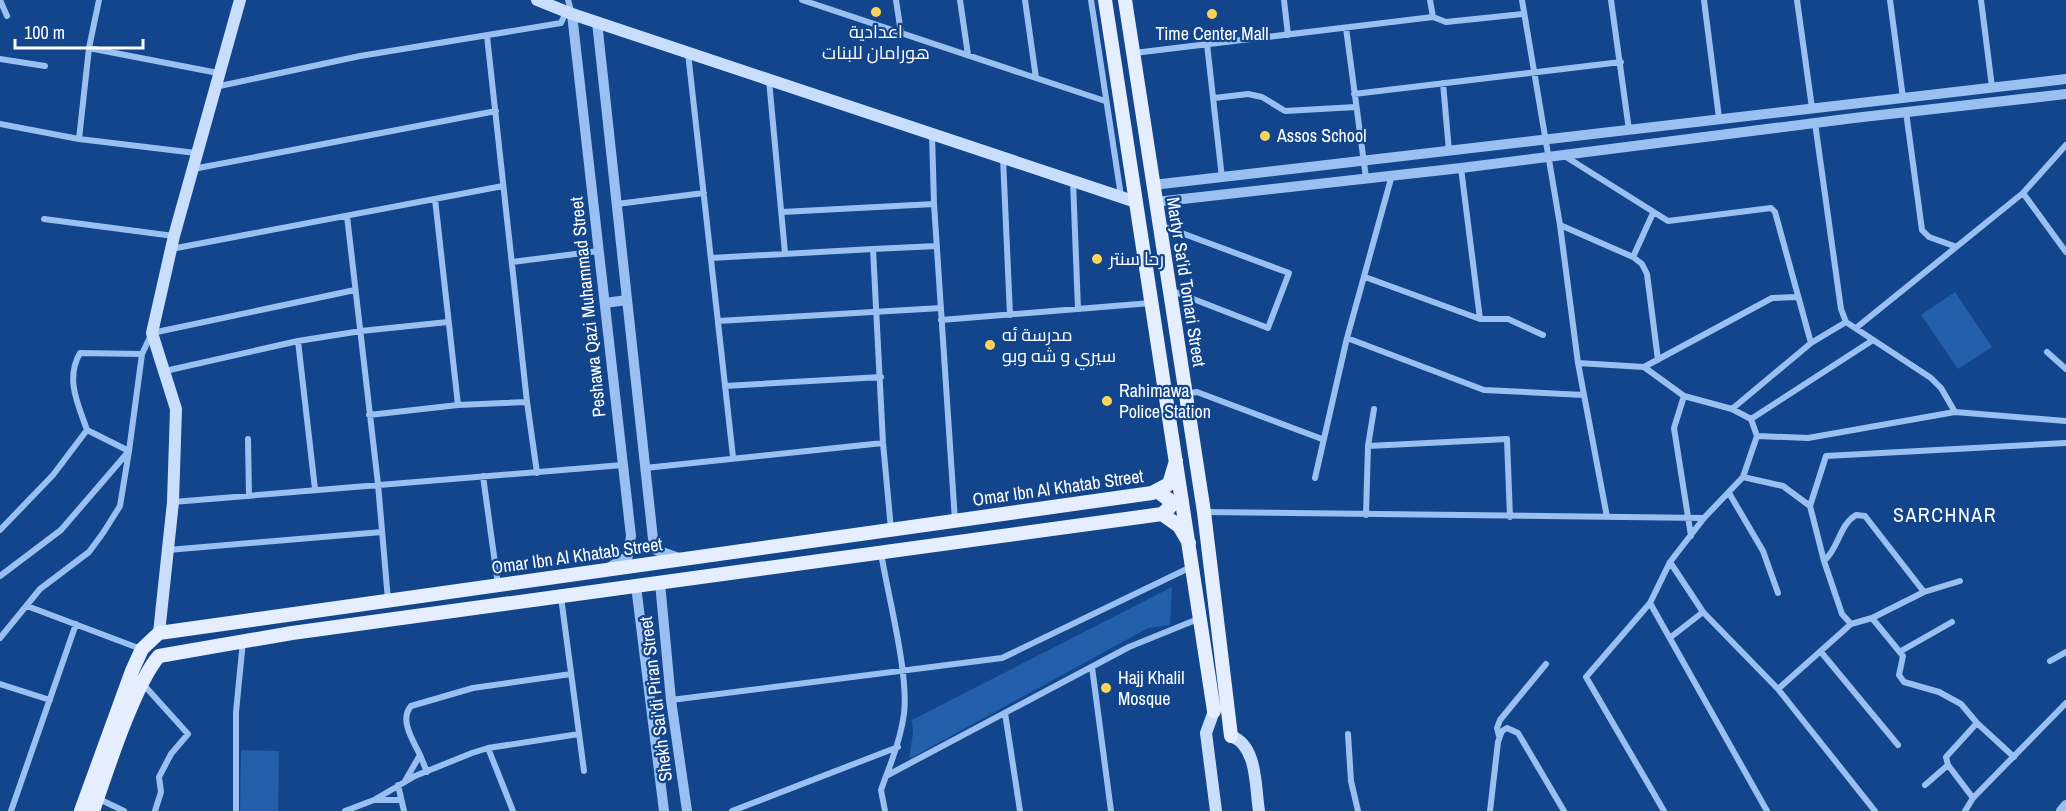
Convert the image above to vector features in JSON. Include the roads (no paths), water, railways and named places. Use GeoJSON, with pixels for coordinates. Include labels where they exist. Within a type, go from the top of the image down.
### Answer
{"type":"FeatureCollection","features":[{"type":"Feature","properties":{"kind":"main road"},"geometry":{"type":"LineString","coordinates":[[81,811],[142,649],[159,633],[173,502],[176,409],[152,333],[174,236],[240,0]]}},
{"type":"Feature","properties":{"kind":"main road"},"geometry":{"type":"LineString","coordinates":[[537,0],[569,9],[597,22],[688,53],[1136,202]]}},
{"type":"Feature","properties":{"kind":"main road","name":"Martyr Sa'id Tomari Street"},"geometry":{"type":"LineString","coordinates":[[1105,0],[1214,711],[1206,733],[1216,811]]}},
{"type":"Feature","properties":{"kind":"main road","name":"Martyr Sa'id Tomari Street"},"geometry":{"type":"LineString","coordinates":[[1125,0],[1204,512],[1231,736],[1241,741],[1250,755],[1258,811]]}},
{"type":"Feature","properties":{"kind":"main road"},"geometry":{"type":"LineString","coordinates":[[1152,309],[1158,322],[1163,324],[1173,313]]}},
{"type":"Feature","properties":{"kind":"main road"},"geometry":{"type":"LineString","coordinates":[[1157,344],[1162,333],[1177,340]]}},
{"type":"Feature","properties":{"kind":"main road","name":"Omar Ibn Al Khatab Street"},"geometry":{"type":"LineString","coordinates":[[159,633],[1157,491],[1172,478],[1176,461]]}},
{"type":"Feature","properties":{"kind":"main road"},"geometry":{"type":"LineString","coordinates":[[95,805],[143,684],[152,664],[159,656],[243,640],[1162,514],[1170,507],[1168,499],[1157,491]]}},
{"type":"Feature","properties":{"kind":"main road"},"geometry":{"type":"LineString","coordinates":[[1045,508],[1049,529]]}},
{"type":"Feature","properties":{"kind":"main road"},"geometry":{"type":"LineString","coordinates":[[1162,514],[1179,526],[1189,543]]}},
{"type":"Feature","properties":{"kind":"main road"},"geometry":{"type":"LineString","coordinates":[[811,541],[813,562]]}},
{"type":"Feature","properties":{"kind":"main road"},"geometry":{"type":"LineString","coordinates":[[437,594],[440,613]]}},
{"type":"Feature","properties":{"kind":"main road"},"geometry":{"type":"LineString","coordinates":[[344,607],[347,626]]}},
{"type":"Feature","properties":{"kind":"street"},"geometry":{"type":"LineString","coordinates":[[0,0],[7,16]]}},
{"type":"Feature","properties":{"kind":"street"},"geometry":{"type":"LineString","coordinates":[[79,139],[89,48],[99,0]]}},
{"type":"Feature","properties":{"kind":"street"},"geometry":{"type":"LineString","coordinates":[[802,0],[1105,101]]}},
{"type":"Feature","properties":{"kind":"street"},"geometry":{"type":"LineString","coordinates":[[896,0],[900,33]]}},
{"type":"Feature","properties":{"kind":"street"},"geometry":{"type":"LineString","coordinates":[[960,0],[969,55]]}},
{"type":"Feature","properties":{"kind":"street"},"geometry":{"type":"LineString","coordinates":[[1025,0],[1036,78]]}},
{"type":"Feature","properties":{"kind":"street"},"geometry":{"type":"LineString","coordinates":[[1091,0],[1121,196]]}},
{"type":"Feature","properties":{"kind":"street"},"geometry":{"type":"LineString","coordinates":[[1284,0],[1288,34]]}},
{"type":"Feature","properties":{"kind":"street"},"geometry":{"type":"LineString","coordinates":[[1430,0],[1433,17]]}},
{"type":"Feature","properties":{"kind":"street"},"geometry":{"type":"LineString","coordinates":[[1522,0],[1560,225],[1578,363],[1607,517]]}},
{"type":"Feature","properties":{"kind":"street"},"geometry":{"type":"LineString","coordinates":[[1611,0],[1629,130]]}},
{"type":"Feature","properties":{"kind":"street"},"geometry":{"type":"LineString","coordinates":[[1704,0],[1719,118]]}},
{"type":"Feature","properties":{"kind":"street"},"geometry":{"type":"LineString","coordinates":[[1797,0],[1812,108]]}},
{"type":"Feature","properties":{"kind":"street"},"geometry":{"type":"LineString","coordinates":[[1890,0],[1903,98]]}},
{"type":"Feature","properties":{"kind":"street"},"geometry":{"type":"LineString","coordinates":[[1981,0],[1992,87]]}},
{"type":"Feature","properties":{"kind":"street"},"geometry":{"type":"LineString","coordinates":[[215,87],[360,56],[561,23],[569,9]]}},
{"type":"Feature","properties":{"kind":"street","name":"Peshawa Qazi Muhammad Street"},"geometry":{"type":"LineString","coordinates":[[569,9],[605,303],[630,550],[619,563],[592,572]]}},
{"type":"Feature","properties":{"kind":"street"},"geometry":{"type":"LineString","coordinates":[[1134,53],[1433,17],[1446,22],[1523,14]]}},
{"type":"Feature","properties":{"kind":"street"},"geometry":{"type":"LineString","coordinates":[[597,22],[652,539],[656,550],[671,557],[691,558]]}},
{"type":"Feature","properties":{"kind":"street"},"geometry":{"type":"LineString","coordinates":[[1346,28],[1366,178]]}},
{"type":"Feature","properties":{"kind":"street"},"geometry":{"type":"LineString","coordinates":[[487,36],[527,402],[537,472]]}},
{"type":"Feature","properties":{"kind":"street"},"geometry":{"type":"LineString","coordinates":[[1207,44],[1222,178]]}},
{"type":"Feature","properties":{"kind":"street"},"geometry":{"type":"LineString","coordinates":[[89,48],[218,73]]}},
{"type":"Feature","properties":{"kind":"street"},"geometry":{"type":"LineString","coordinates":[[688,53],[733,457]]}},
{"type":"Feature","properties":{"kind":"street"},"geometry":{"type":"LineString","coordinates":[[0,59],[45,66]]}},
{"type":"Feature","properties":{"kind":"street"},"geometry":{"type":"LineString","coordinates":[[1354,94],[1621,62]]}},
{"type":"Feature","properties":{"kind":"street"},"geometry":{"type":"LineString","coordinates":[[1153,185],[1449,153],[1719,118],[2066,79]]}},
{"type":"Feature","properties":{"kind":"street"},"geometry":{"type":"LineString","coordinates":[[769,80],[785,253]]}},
{"type":"Feature","properties":{"kind":"street"},"geometry":{"type":"LineString","coordinates":[[1443,83],[1449,153]]}},
{"type":"Feature","properties":{"kind":"street"},"geometry":{"type":"LineString","coordinates":[[1214,98],[1248,94],[1263,97],[1285,111],[1356,107]]}},
{"type":"Feature","properties":{"kind":"street"},"geometry":{"type":"LineString","coordinates":[[1156,202],[1461,168],[1854,118],[2066,94]]}},
{"type":"Feature","properties":{"kind":"street"},"geometry":{"type":"LineString","coordinates":[[1851,104],[1854,118]]}},
{"type":"Feature","properties":{"kind":"street"},"geometry":{"type":"LineString","coordinates":[[193,169],[496,111]]}},
{"type":"Feature","properties":{"kind":"street"},"geometry":{"type":"LineString","coordinates":[[1906,112],[1922,230],[1929,237],[1954,246]]}},
{"type":"Feature","properties":{"kind":"street"},"geometry":{"type":"LineString","coordinates":[[1815,123],[1841,309],[1846,322],[1931,378],[1941,388],[1955,412]]}},
{"type":"Feature","properties":{"kind":"street"},"geometry":{"type":"LineString","coordinates":[[0,124],[79,139],[196,153]]}},
{"type":"Feature","properties":{"kind":"street"},"geometry":{"type":"LineString","coordinates":[[932,133],[934,204],[954,521]]}},
{"type":"Feature","properties":{"kind":"street"},"geometry":{"type":"LineString","coordinates":[[1857,328],[1954,246],[2023,192],[2066,145]]}},
{"type":"Feature","properties":{"kind":"street"},"geometry":{"type":"LineString","coordinates":[[1561,154],[1668,221],[1771,208],[1810,343]]}},
{"type":"Feature","properties":{"kind":"street"},"geometry":{"type":"LineString","coordinates":[[1003,157],[1010,315]]}},
{"type":"Feature","properties":{"kind":"street"},"geometry":{"type":"LineString","coordinates":[[1461,168],[1480,319]]}},
{"type":"Feature","properties":{"kind":"street"},"geometry":{"type":"LineString","coordinates":[[1315,478],[1322,439],[1347,338],[1392,176]]}},
{"type":"Feature","properties":{"kind":"street"},"geometry":{"type":"LineString","coordinates":[[1073,180],[1078,309]]}},
{"type":"Feature","properties":{"kind":"street"},"geometry":{"type":"LineString","coordinates":[[1168,183],[1172,199]]}},
{"type":"Feature","properties":{"kind":"street"},"geometry":{"type":"LineString","coordinates":[[171,249],[503,186]]}},
{"type":"Feature","properties":{"kind":"street"},"geometry":{"type":"LineString","coordinates":[[2023,192],[2066,252]]}},
{"type":"Feature","properties":{"kind":"street"},"geometry":{"type":"LineString","coordinates":[[617,204],[704,193]]}},
{"type":"Feature","properties":{"kind":"street"},"geometry":{"type":"LineString","coordinates":[[435,199],[458,405]]}},
{"type":"Feature","properties":{"kind":"street"},"geometry":{"type":"LineString","coordinates":[[782,212],[934,204]]}},
{"type":"Feature","properties":{"kind":"street"},"geometry":{"type":"LineString","coordinates":[[1633,257],[1653,213]]}},
{"type":"Feature","properties":{"kind":"street"},"geometry":{"type":"LineString","coordinates":[[347,216],[378,484],[388,601]]}},
{"type":"Feature","properties":{"kind":"street"},"geometry":{"type":"LineString","coordinates":[[44,219],[174,236]]}},
{"type":"Feature","properties":{"kind":"street"},"geometry":{"type":"LineString","coordinates":[[1159,225],[1289,273],[1268,328],[1170,290]]}},
{"type":"Feature","properties":{"kind":"street"},"geometry":{"type":"LineString","coordinates":[[1560,225],[1633,257],[1642,264],[1647,274],[1658,360]]}},
{"type":"Feature","properties":{"kind":"street"},"geometry":{"type":"LineString","coordinates":[[711,258],[937,246]]}},
{"type":"Feature","properties":{"kind":"street"},"geometry":{"type":"LineString","coordinates":[[873,249],[883,443],[891,530]]}},
{"type":"Feature","properties":{"kind":"street"},"geometry":{"type":"LineString","coordinates":[[512,261],[599,251]]}},
{"type":"Feature","properties":{"kind":"street"},"geometry":{"type":"LineString","coordinates":[[1365,277],[1480,319],[1508,319],[1543,336]]}},
{"type":"Feature","properties":{"kind":"street"},"geometry":{"type":"LineString","coordinates":[[0,638],[40,589],[89,552],[120,506],[142,354],[152,333],[355,290]]}},
{"type":"Feature","properties":{"kind":"street"},"geometry":{"type":"LineString","coordinates":[[1578,363],[1644,367],[1772,298],[1796,297]]}},
{"type":"Feature","properties":{"kind":"street"},"geometry":{"type":"LineString","coordinates":[[605,303],[627,300]]}},
{"type":"Feature","properties":{"kind":"street"},"geometry":{"type":"LineString","coordinates":[[718,321],[941,308]]}},
{"type":"Feature","properties":{"kind":"street"},"geometry":{"type":"LineString","coordinates":[[941,320],[1078,309],[1152,309]]}},
{"type":"Feature","properties":{"kind":"street"},"geometry":{"type":"LineString","coordinates":[[165,371],[298,341],[361,331],[448,322]]}},
{"type":"Feature","properties":{"kind":"street"},"geometry":{"type":"LineString","coordinates":[[1732,410],[1810,343],[1846,322]]}},
{"type":"Feature","properties":{"kind":"street"},"geometry":{"type":"LineString","coordinates":[[1347,338],[1484,390],[1584,395]]}},
{"type":"Feature","properties":{"kind":"street"},"geometry":{"type":"LineString","coordinates":[[1751,419],[1873,340]]}},
{"type":"Feature","properties":{"kind":"street"},"geometry":{"type":"LineString","coordinates":[[298,341],[315,489]]}},
{"type":"Feature","properties":{"kind":"street"},"geometry":{"type":"LineString","coordinates":[[2047,352],[2066,369]]}},
{"type":"Feature","properties":{"kind":"street"},"geometry":{"type":"LineString","coordinates":[[129,450],[87,430],[73,389],[72,368],[80,353],[142,354]]}},
{"type":"Feature","properties":{"kind":"street"},"geometry":{"type":"LineString","coordinates":[[1644,367],[1684,396],[1732,410],[1751,419],[1757,436],[1743,477],[1704,518],[1670,562],[1650,603],[1586,677],[1664,811]]}},
{"type":"Feature","properties":{"kind":"street"},"geometry":{"type":"LineString","coordinates":[[725,386],[881,377]]}},
{"type":"Feature","properties":{"kind":"street"},"geometry":{"type":"LineString","coordinates":[[1186,394],[1197,392],[1322,439]]}},
{"type":"Feature","properties":{"kind":"street"},"geometry":{"type":"LineString","coordinates":[[1684,396],[1674,428],[1691,536]]}},
{"type":"Feature","properties":{"kind":"street"},"geometry":{"type":"LineString","coordinates":[[369,415],[458,405],[527,402]]}},
{"type":"Feature","properties":{"kind":"street"},"geometry":{"type":"LineString","coordinates":[[1366,515],[1368,446],[1374,409]]}},
{"type":"Feature","properties":{"kind":"street"},"geometry":{"type":"LineString","coordinates":[[1757,436],[1808,438],[1955,412],[2066,421]]}},
{"type":"Feature","properties":{"kind":"street"},"geometry":{"type":"LineString","coordinates":[[0,530],[53,476],[87,430]]}},
{"type":"Feature","properties":{"kind":"street"},"geometry":{"type":"LineString","coordinates":[[248,439],[249,496]]}},
{"type":"Feature","properties":{"kind":"street"},"geometry":{"type":"LineString","coordinates":[[1368,446],[1507,439],[1510,517]]}},
{"type":"Feature","properties":{"kind":"street"},"geometry":{"type":"LineString","coordinates":[[645,468],[883,443]]}},
{"type":"Feature","properties":{"kind":"street"},"geometry":{"type":"LineString","coordinates":[[1851,624],[1842,614],[1824,561],[1810,506],[1826,456],[2066,443]]}},
{"type":"Feature","properties":{"kind":"street"},"geometry":{"type":"LineString","coordinates":[[0,576],[62,530],[129,450]]}},
{"type":"Feature","properties":{"kind":"street"},"geometry":{"type":"LineString","coordinates":[[173,502],[623,465]]}},
{"type":"Feature","properties":{"kind":"street"},"geometry":{"type":"LineString","coordinates":[[483,476],[498,585]]}},
{"type":"Feature","properties":{"kind":"street"},"geometry":{"type":"LineString","coordinates":[[1743,477],[1783,486],[1810,506]]}},
{"type":"Feature","properties":{"kind":"street"},"geometry":{"type":"LineString","coordinates":[[1729,493],[1763,551],[1778,593]]}},
{"type":"Feature","properties":{"kind":"street"},"geometry":{"type":"LineString","coordinates":[[1204,512],[1704,518]]}},
{"type":"Feature","properties":{"kind":"street"},"geometry":{"type":"LineString","coordinates":[[1824,561],[1835,549],[1846,522],[1856,515],[1865,516],[1924,592]]}},
{"type":"Feature","properties":{"kind":"street"},"geometry":{"type":"LineString","coordinates":[[168,550],[382,532]]}},
{"type":"Feature","properties":{"kind":"street"},"geometry":{"type":"LineString","coordinates":[[881,552],[902,671],[904,712],[898,747],[880,790],[885,811]]}},
{"type":"Feature","properties":{"kind":"street"},"geometry":{"type":"LineString","coordinates":[[1670,562],[1703,612],[1778,689],[1875,811]]}},
{"type":"Feature","properties":{"kind":"street"},"geometry":{"type":"LineString","coordinates":[[671,700],[1002,658],[1191,567]]}},
{"type":"Feature","properties":{"kind":"street"},"geometry":{"type":"LineString","coordinates":[[1778,689],[1851,624],[1872,618],[1924,592],[1960,581]]}},
{"type":"Feature","properties":{"kind":"street","name":"Shekh Sai'di Piran Street"},"geometry":{"type":"LineString","coordinates":[[660,583],[671,700],[687,811]]}},
{"type":"Feature","properties":{"kind":"street","name":"Shekh Sai'di Piran Street"},"geometry":{"type":"LineString","coordinates":[[636,586],[664,811]]}},
{"type":"Feature","properties":{"kind":"street"},"geometry":{"type":"LineString","coordinates":[[561,597],[584,771]]}},
{"type":"Feature","properties":{"kind":"street"},"geometry":{"type":"LineString","coordinates":[[1650,603],[1767,811]]}},
{"type":"Feature","properties":{"kind":"street"},"geometry":{"type":"LineString","coordinates":[[27,606],[142,649]]}},
{"type":"Feature","properties":{"kind":"street"},"geometry":{"type":"LineString","coordinates":[[1671,637],[1703,612]]}},
{"type":"Feature","properties":{"kind":"street"},"geometry":{"type":"LineString","coordinates":[[886,776],[1139,643],[1199,618]]}},
{"type":"Feature","properties":{"kind":"street"},"geometry":{"type":"LineString","coordinates":[[1872,618],[1904,656],[1899,675],[1904,682],[1950,697],[1961,704],[1977,723],[2014,756]]}},
{"type":"Feature","properties":{"kind":"street"},"geometry":{"type":"LineString","coordinates":[[1901,651],[1952,622]]}},
{"type":"Feature","properties":{"kind":"street"},"geometry":{"type":"LineString","coordinates":[[11,811],[76,624]]}},
{"type":"Feature","properties":{"kind":"street"},"geometry":{"type":"LineString","coordinates":[[236,811],[236,712],[243,640]]}},
{"type":"Feature","properties":{"kind":"street"},"geometry":{"type":"LineString","coordinates":[[1821,652],[1898,745]]}},
{"type":"Feature","properties":{"kind":"street"},"geometry":{"type":"LineString","coordinates":[[2050,661],[2066,652]]}},
{"type":"Feature","properties":{"kind":"street"},"geometry":{"type":"LineString","coordinates":[[1490,811],[1499,736],[1497,728],[1500,720],[1546,664]]}},
{"type":"Feature","properties":{"kind":"street"},"geometry":{"type":"LineString","coordinates":[[1092,667],[1111,811]]}},
{"type":"Feature","properties":{"kind":"street"},"geometry":{"type":"LineString","coordinates":[[427,772],[405,719],[405,713],[411,706],[473,688],[571,674]]}},
{"type":"Feature","properties":{"kind":"street"},"geometry":{"type":"LineString","coordinates":[[0,684],[50,700]]}},
{"type":"Feature","properties":{"kind":"street"},"geometry":{"type":"LineString","coordinates":[[143,684],[188,734],[171,754],[159,777],[161,792],[155,811]]}},
{"type":"Feature","properties":{"kind":"street"},"geometry":{"type":"LineString","coordinates":[[1965,811],[1973,798],[2066,703]]}},
{"type":"Feature","properties":{"kind":"street"},"geometry":{"type":"LineString","coordinates":[[1005,713],[1020,811]]}},
{"type":"Feature","properties":{"kind":"street"},"geometry":{"type":"LineString","coordinates":[[1973,798],[1948,765],[1946,757],[1977,723]]}},
{"type":"Feature","properties":{"kind":"street"},"geometry":{"type":"LineString","coordinates":[[1499,736],[1507,728],[1518,733],[1564,811]]}},
{"type":"Feature","properties":{"kind":"street"},"geometry":{"type":"LineString","coordinates":[[345,811],[374,800],[401,783],[488,748],[579,734]]}},
{"type":"Feature","properties":{"kind":"street"},"geometry":{"type":"LineString","coordinates":[[1348,734],[1351,781],[1358,811]]}},
{"type":"Feature","properties":{"kind":"street"},"geometry":{"type":"LineString","coordinates":[[732,811],[898,747]]}},
{"type":"Feature","properties":{"kind":"street"},"geometry":{"type":"LineString","coordinates":[[488,748],[513,811]]}},
{"type":"Feature","properties":{"kind":"street"},"geometry":{"type":"LineString","coordinates":[[404,811],[401,800],[401,783],[420,755]]}},
{"type":"Feature","properties":{"kind":"street"},"geometry":{"type":"LineString","coordinates":[[1925,785],[1948,765]]}},
{"type":"Feature","properties":{"kind":"street"},"geometry":{"type":"LineString","coordinates":[[374,800],[401,800]]}},
{"type":"Feature","properties":{"kind":"street"},"geometry":{"type":"LineString","coordinates":[[95,805],[124,811]]}},
{"type":"Feature","properties":{"kind":"street"},"geometry":{"type":"LineString","coordinates":[[2061,811],[2066,805]]}},
{"type":"Feature","properties":{"kind":"place","name":"اعدادية هورامان للبنات"},"geometry":{"type":"Point","coordinates":[876,12]}},
{"type":"Feature","properties":{"kind":"place","name":"Time Center Mall"},"geometry":{"type":"Point","coordinates":[1212,14]}},
{"type":"Feature","properties":{"kind":"place","name":"Assos School"},"geometry":{"type":"Point","coordinates":[1265,136]}},
{"type":"Feature","properties":{"kind":"place","name":"رحا سنتر"},"geometry":{"type":"Point","coordinates":[1097,259]}},
{"type":"Feature","properties":{"kind":"place","name":"مدرسة ئه سيري و شه وبو"},"geometry":{"type":"Point","coordinates":[990,345]}},
{"type":"Feature","properties":{"kind":"place","name":"Rahimawa Police Station"},"geometry":{"type":"Point","coordinates":[1107,401]}},
{"type":"Feature","properties":{"kind":"place","name":"Hajj Khalil Mosque"},"geometry":{"type":"Point","coordinates":[1106,688]}},
{"type":"Feature","properties":{"kind":"district","name":"SARCHNAR"},"geometry":{"type":"Point","coordinates":[1945,515]}}]}
